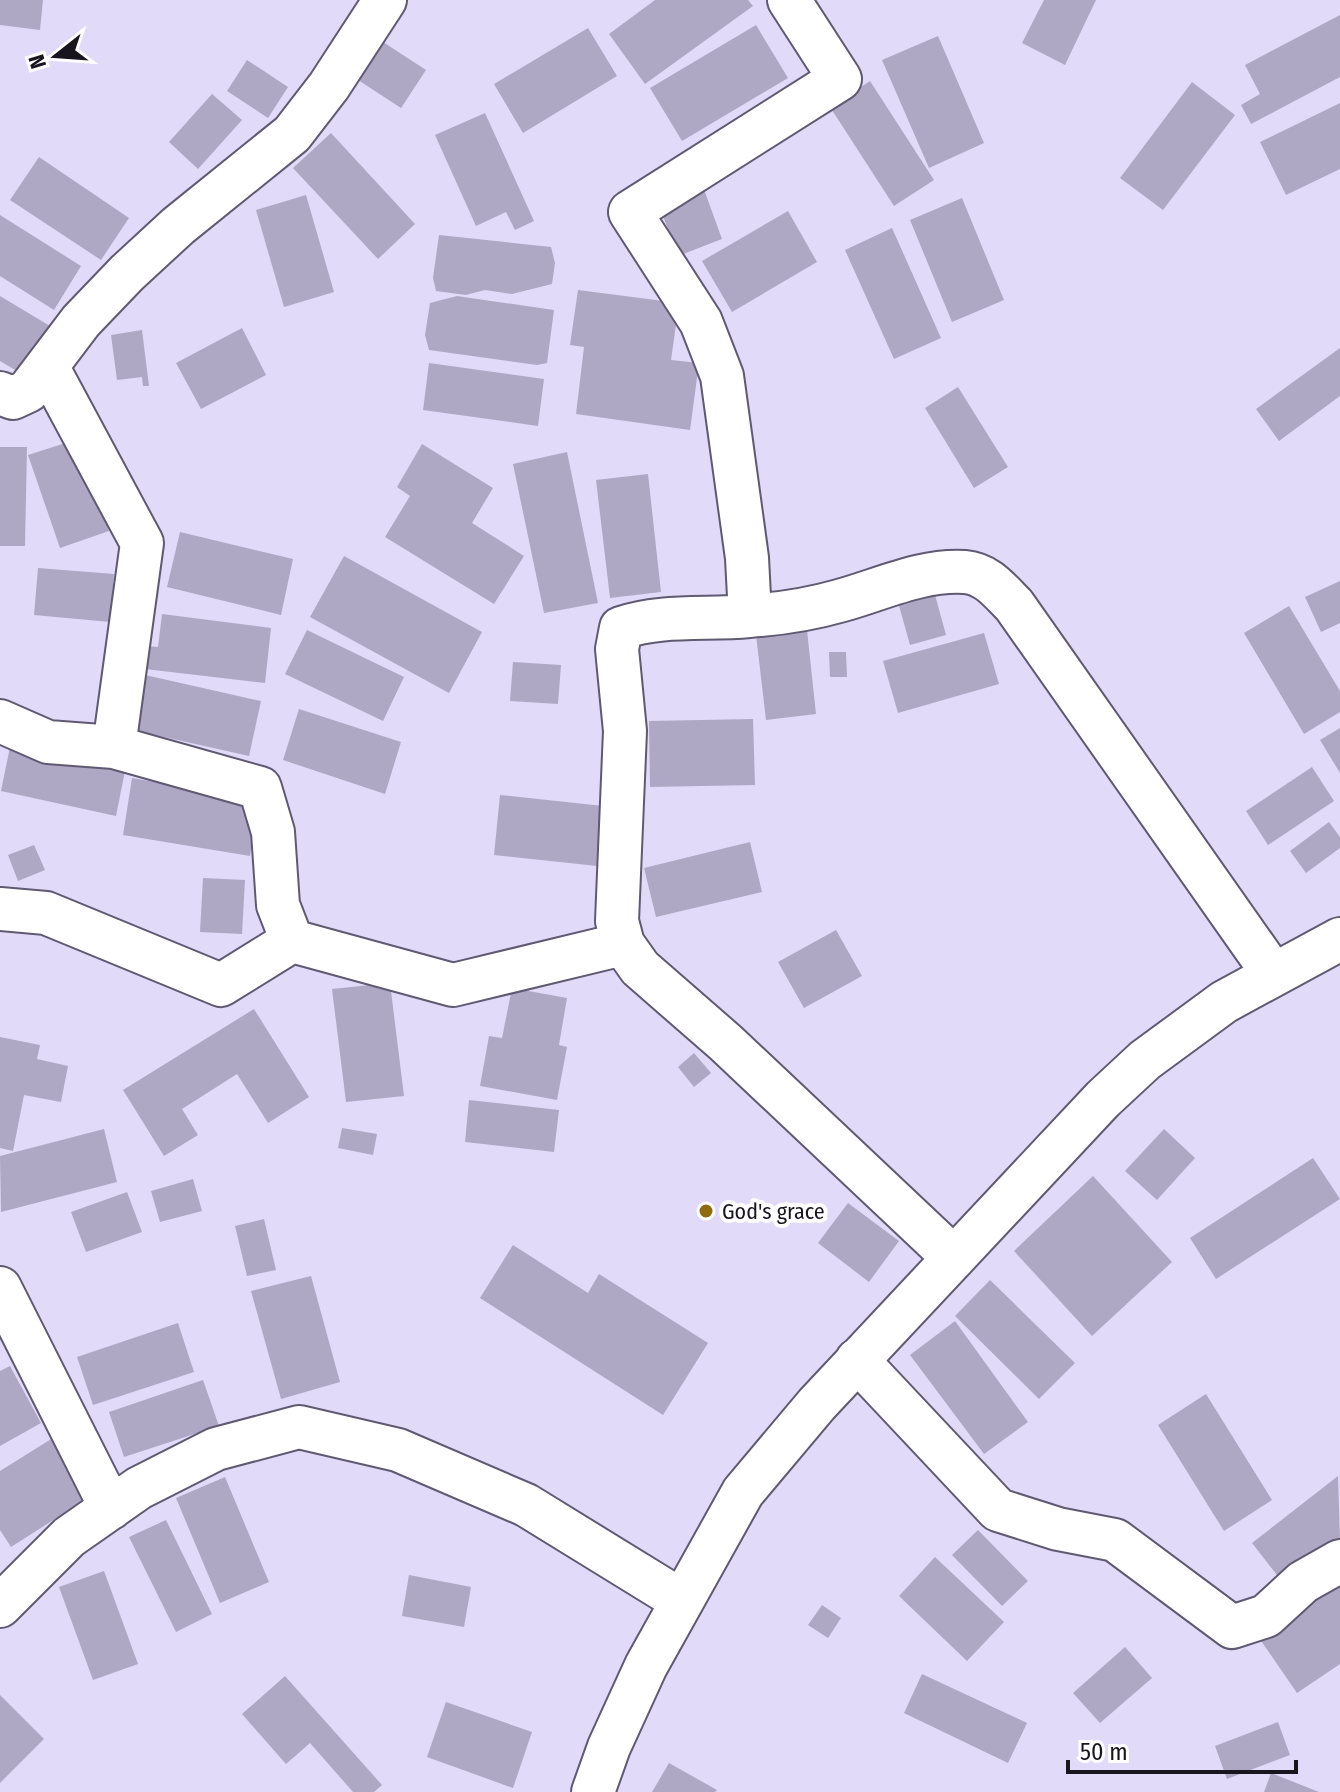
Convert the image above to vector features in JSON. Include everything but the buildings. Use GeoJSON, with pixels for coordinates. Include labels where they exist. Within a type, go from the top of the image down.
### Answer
{"type":"FeatureCollection","features":[{"type":"Feature","properties":{"kind":"street"},"geometry":{"type":"LineString","coordinates":[[0,393],[13,398],[28,391],[81,321],[127,273],[178,226],[292,134],[329,86],[385,0]]}},
{"type":"Feature","properties":{"kind":"street"},"geometry":{"type":"LineString","coordinates":[[750,616],[747,558],[722,376],[701,322],[630,212],[840,79],[789,0]]}},
{"type":"Feature","properties":{"kind":"street"},"geometry":{"type":"LineString","coordinates":[[48,368],[142,543],[114,747]]}},
{"type":"Feature","properties":{"kind":"street"},"geometry":{"type":"LineString","coordinates":[[954,1258],[726,1043],[640,968],[623,944],[617,921],[625,731],[617,649],[621,628],[642,620],[750,616],[837,602],[902,581],[948,572],[988,578],[1014,605],[1274,975]]}},
{"type":"Feature","properties":{"kind":"street"},"geometry":{"type":"LineString","coordinates":[[0,721],[48,742],[114,747],[260,788],[273,832],[278,905],[292,941]]}},
{"type":"Feature","properties":{"kind":"street"},"geometry":{"type":"LineString","coordinates":[[0,909],[46,913],[221,985],[292,941],[453,985],[623,944]]}},
{"type":"Feature","properties":{"kind":"street"},"geometry":{"type":"LineString","coordinates":[[593,1792],[609,1747],[646,1666],[743,1492],[857,1360],[1103,1099],[1145,1060],[1224,1002],[1340,939]]}},
{"type":"Feature","properties":{"kind":"street"},"geometry":{"type":"LineString","coordinates":[[0,1288],[111,1508]]}},
{"type":"Feature","properties":{"kind":"street"},"geometry":{"type":"LineString","coordinates":[[857,1360],[998,1510],[1058,1529],[1115,1540],[1232,1627],[1266,1616],[1303,1582],[1340,1561]]}},
{"type":"Feature","properties":{"kind":"street"},"geometry":{"type":"LineString","coordinates":[[0,1606],[69,1537],[139,1488],[216,1449],[299,1427],[398,1450],[526,1505],[682,1601]]}},
{"type":"Feature","properties":{"kind":"place","name":"God's grace"},"geometry":{"type":"Point","coordinates":[706,1211]}}]}
